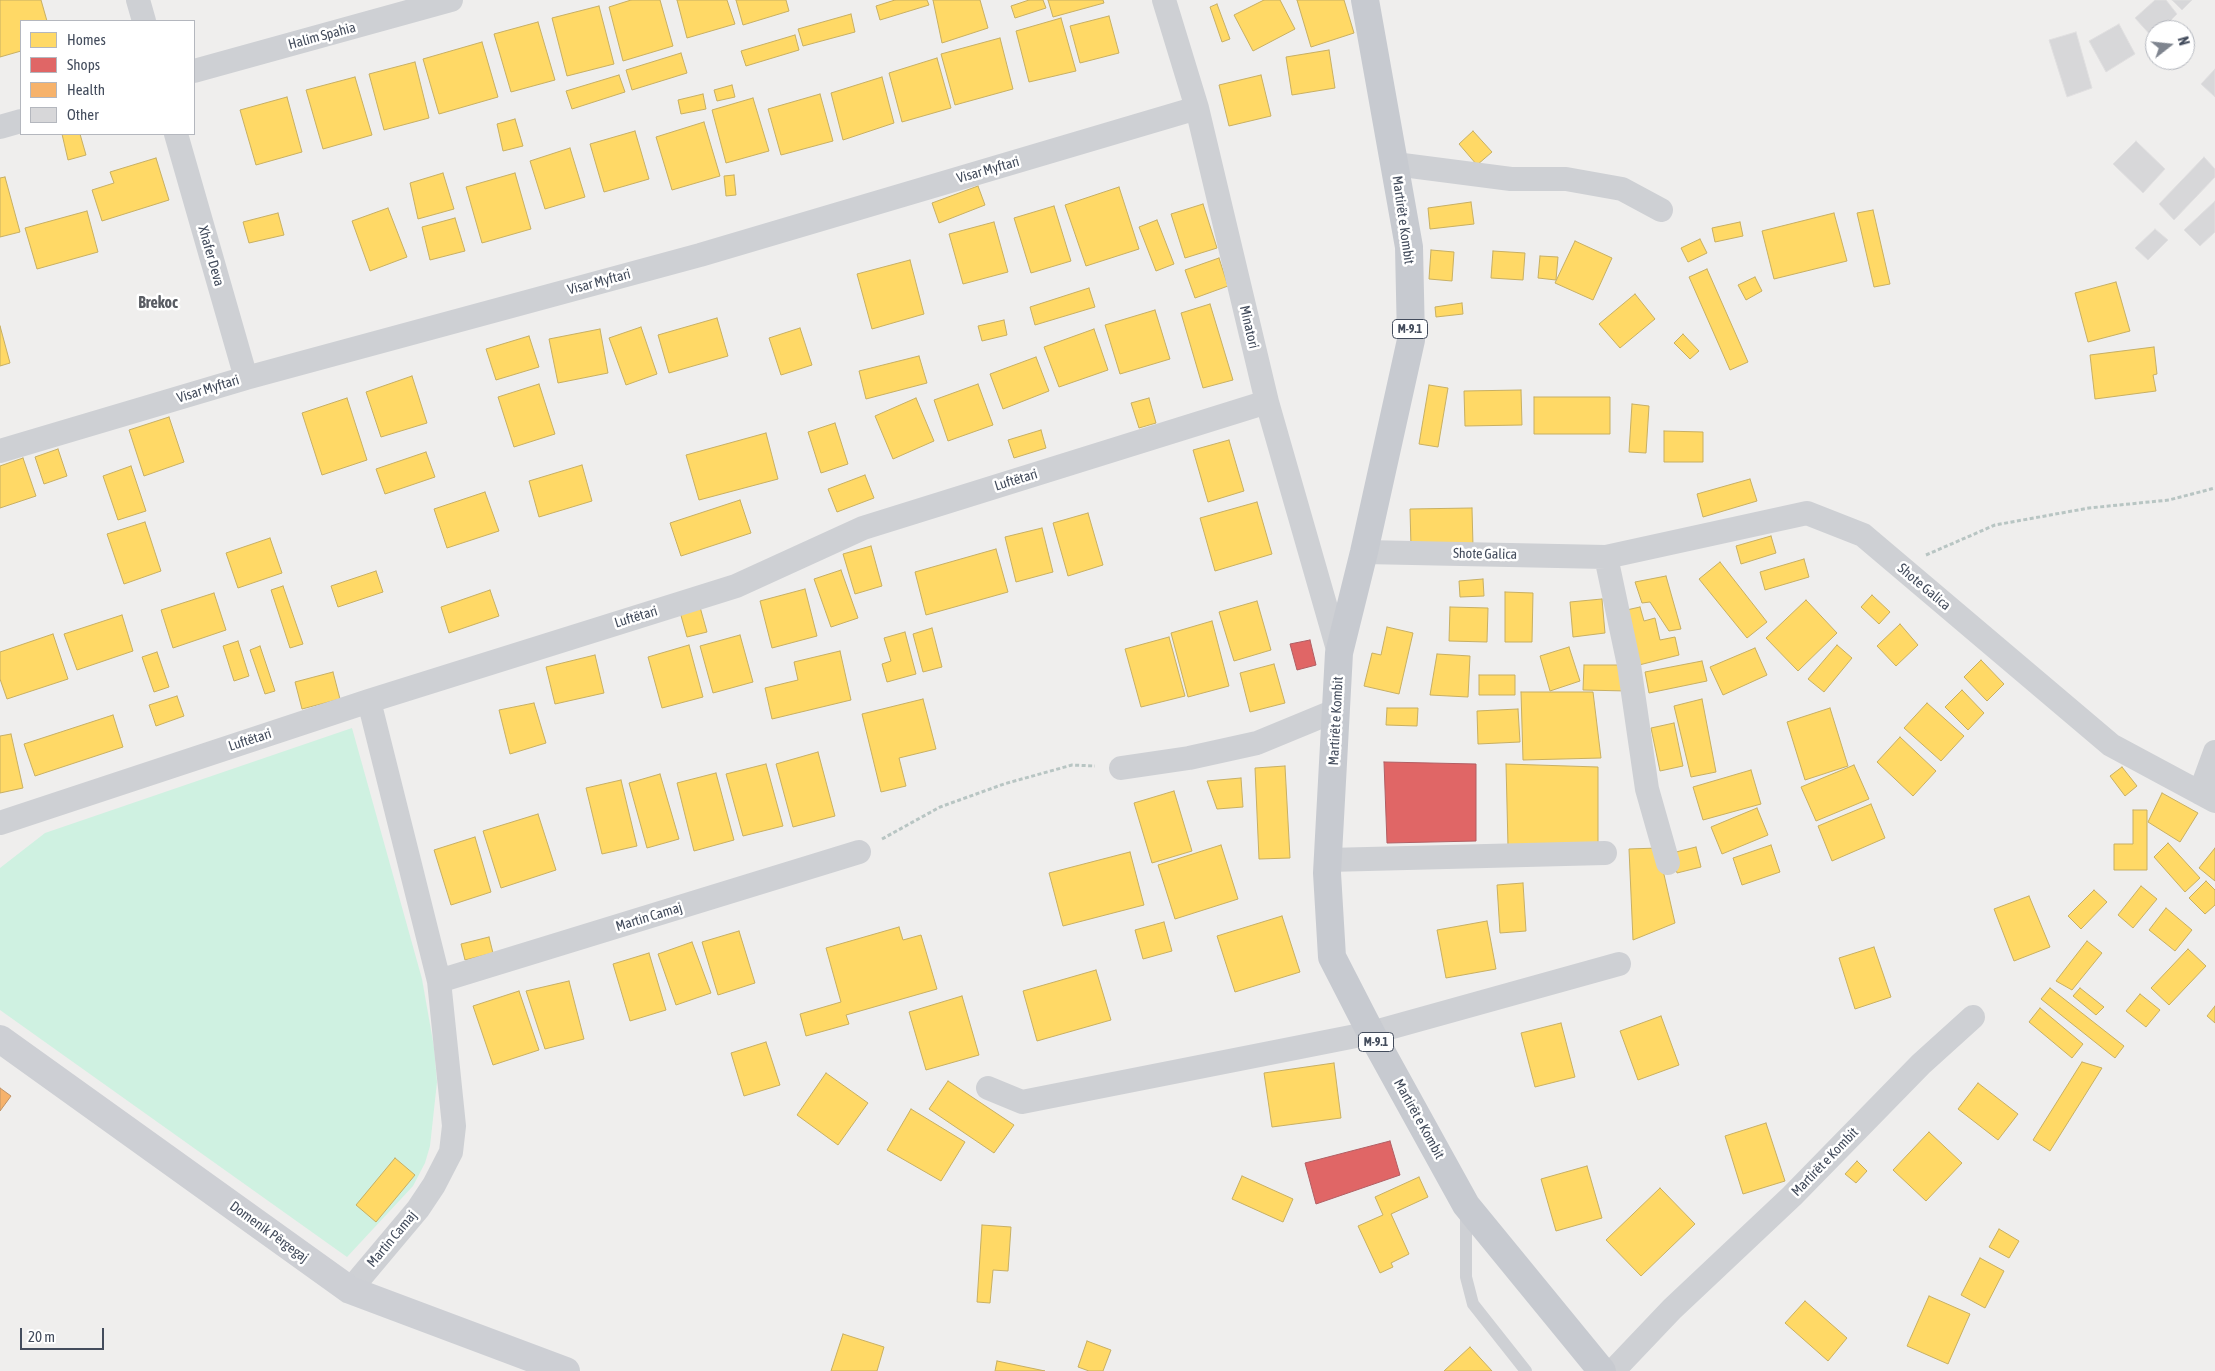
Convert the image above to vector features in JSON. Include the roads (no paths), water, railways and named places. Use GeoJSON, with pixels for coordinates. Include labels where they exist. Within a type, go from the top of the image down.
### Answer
{"type":"FeatureCollection","features":[{"type":"Feature","properties":{"kind":"main road","name":"Martirët e Kombit"},"geometry":{"type":"LineString","coordinates":[[1366,0],[1409,247],[1411,340],[1364,552],[1339,654],[1327,873],[1332,957],[1371,1033],[1466,1205],[1602,1371]]}},
{"type":"Feature","properties":{"kind":"main road","name":"Domenik Përgegaj"},"geometry":{"type":"LineString","coordinates":[[0,1039],[350,1290],[566,1371]]}},
{"type":"Feature","properties":{"kind":"street"},"geometry":{"type":"LineString","coordinates":[[138,0],[144,20]]}},
{"type":"Feature","properties":{"kind":"street","name":"Halim Spahia"},"geometry":{"type":"LineString","coordinates":[[195,71],[451,0]]}},
{"type":"Feature","properties":{"kind":"street","name":"Minatori"},"geometry":{"type":"LineString","coordinates":[[1164,0],[1197,108],[1267,402],[1339,654]]}},
{"type":"Feature","properties":{"kind":"street","name":"Visar Myftari"},"geometry":{"type":"LineString","coordinates":[[0,451],[246,378],[700,254],[1197,108]]}},
{"type":"Feature","properties":{"kind":"street"},"geometry":{"type":"LineString","coordinates":[[0,127],[20,121]]}},
{"type":"Feature","properties":{"kind":"street","name":"Xhafer Deva"},"geometry":{"type":"LineString","coordinates":[[176,135],[246,378]]}},
{"type":"Feature","properties":{"kind":"street"},"geometry":{"type":"LineString","coordinates":[[1395,164],[1511,179],[1566,179],[1622,189],[1661,210]]}},
{"type":"Feature","properties":{"kind":"street","name":"Luftëtari"},"geometry":{"type":"LineString","coordinates":[[0,823],[369,701],[736,586],[863,528],[1267,402]]}},
{"type":"Feature","properties":{"kind":"street","name":"Shote Galica"},"geometry":{"type":"LineString","coordinates":[[1364,552],[1606,557],[1807,512],[1863,534],[2111,745],[2207,797],[2215,752]]}},
{"type":"Feature","properties":{"kind":"street"},"geometry":{"type":"LineString","coordinates":[[1606,557],[1629,665],[1647,789],[1668,863]]}},
{"type":"Feature","properties":{"kind":"street","name":"Martin Camaj"},"geometry":{"type":"LineString","coordinates":[[350,1290],[418,1209],[434,1185],[451,1152],[454,1126],[439,981],[369,701]]}},
{"type":"Feature","properties":{"kind":"street"},"geometry":{"type":"LineString","coordinates":[[1121,768],[1189,758],[1257,743],[1337,710]]}},
{"type":"Feature","properties":{"kind":"street","name":"Martin Camaj"},"geometry":{"type":"LineString","coordinates":[[439,981],[859,852]]}},
{"type":"Feature","properties":{"kind":"street"},"geometry":{"type":"LineString","coordinates":[[1328,860],[1605,853]]}},
{"type":"Feature","properties":{"kind":"street"},"geometry":{"type":"LineString","coordinates":[[988,1088],[1022,1102],[1371,1033],[1619,964]]}},
{"type":"Feature","properties":{"kind":"street","name":"Martirët e Kombit"},"geometry":{"type":"LineString","coordinates":[[1613,1371],[1672,1309],[1792,1196],[1921,1064],[1973,1017]]}},
{"type":"Feature","properties":{"kind":"lane"},"geometry":{"type":"LineString","coordinates":[[1466,1205],[1466,1277],[1471,1297],[1481,1315],[1526,1371]]}},
{"type":"Feature","properties":{"kind":"district","name":"Brekoc"},"geometry":{"type":"Point","coordinates":[158,303]}}]}
